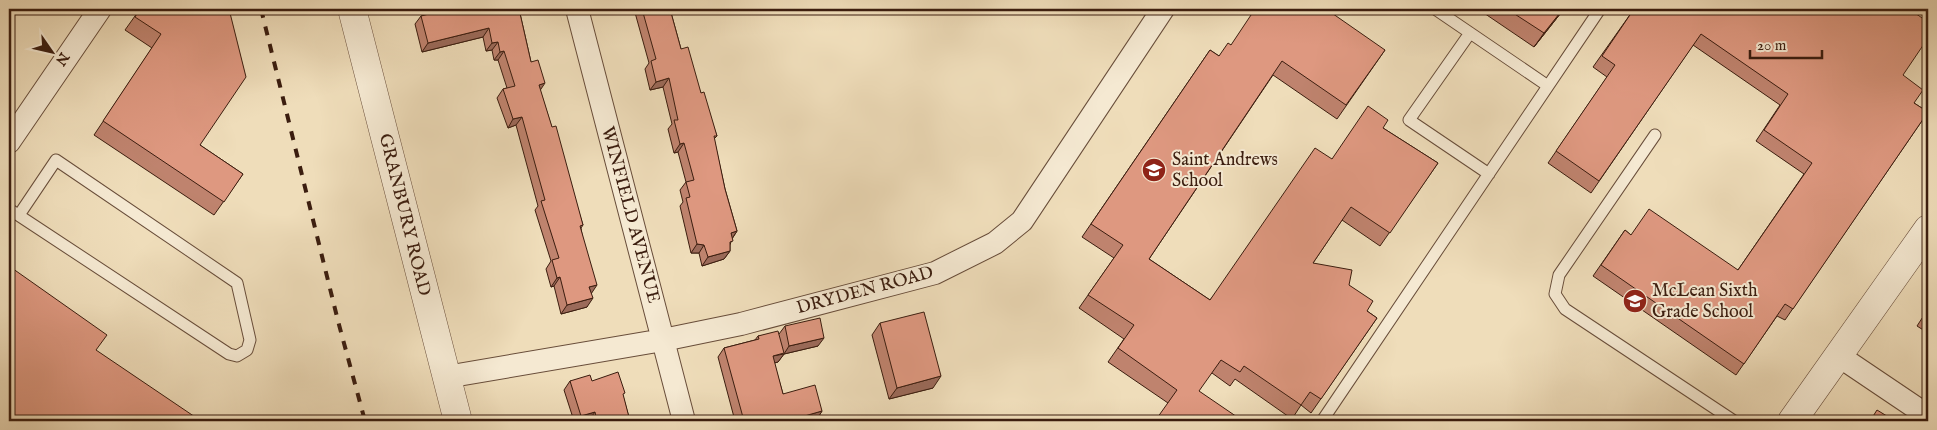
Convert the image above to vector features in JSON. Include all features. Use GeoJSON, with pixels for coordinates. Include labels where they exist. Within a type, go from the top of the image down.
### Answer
{"type":"FeatureCollection","features":[{"type":"Feature","properties":{"kind":"street"},"geometry":{"type":"LineString","coordinates":[[9,142],[100,9]]}},
{"type":"Feature","properties":{"kind":"street","name":"GRANBURY ROAD"},"geometry":{"type":"LineString","coordinates":[[352,9],[458,421]]}},
{"type":"Feature","properties":{"kind":"street","name":"WINFIELD AVENUE"},"geometry":{"type":"LineString","coordinates":[[577,9],[684,421]]}},
{"type":"Feature","properties":{"kind":"street","name":"DRYDEN ROAD"},"geometry":{"type":"LineString","coordinates":[[446,377],[663,340],[741,324],[935,273],[995,243],[1022,221],[1163,9]]}},
{"type":"Feature","properties":{"kind":"street"},"geometry":{"type":"LineString","coordinates":[[1792,421],[1928,229]]}},
{"type":"Feature","properties":{"kind":"street"},"geometry":{"type":"LineString","coordinates":[[1839,356],[1928,416]]}},
{"type":"Feature","properties":{"kind":"lane"},"geometry":{"type":"LineString","coordinates":[[1435,9],[1548,86]]}},
{"type":"Feature","properties":{"kind":"lane"},"geometry":{"type":"LineString","coordinates":[[1322,421],[1600,9]]}},
{"type":"Feature","properties":{"kind":"lane"},"geometry":{"type":"LineString","coordinates":[[1470,33],[1409,120],[1488,174]]}},
{"type":"Feature","properties":{"kind":"lane"},"geometry":{"type":"LineString","coordinates":[[1655,135],[1559,275],[1555,294],[1565,309],[1734,421]]}},
{"type":"Feature","properties":{"kind":"lane"},"geometry":{"type":"LineString","coordinates":[[9,208],[19,215],[229,354],[237,356],[246,350],[250,340],[237,283],[56,160],[19,215]]}},
{"type":"Feature","properties":{"kind":"building"},"geometry":{"type":"Polygon","coordinates":[[[140,9],[229,9],[246,77],[200,145],[243,174],[224,202],[103,121],[161,34],[135,17],[140,9]]]}},
{"type":"Feature","properties":{"kind":"building"},"geometry":{"type":"Polygon","coordinates":[[[449,9],[519,9],[531,62],[538,60],[545,83],[539,85],[552,127],[556,126],[583,225],[580,226],[597,285],[589,287],[593,298],[567,305],[560,277],[557,278],[552,260],[559,258],[541,201],[545,200],[522,117],[513,119],[503,89],[515,86],[504,51],[500,52],[498,42],[492,43],[489,28],[428,43],[421,16],[449,9]]]}},
{"type":"Feature","properties":{"kind":"building"},"geometry":{"type":"Polygon","coordinates":[[[642,9],[670,9],[681,49],[688,47],[701,93],[704,92],[717,136],[714,136],[725,189],[737,231],[731,233],[733,241],[730,242],[730,251],[708,257],[704,245],[697,244],[686,198],[690,197],[686,182],[694,180],[684,143],[680,144],[674,120],[678,120],[669,78],[656,82],[651,61],[656,59],[642,9]]]}},
{"type":"Feature","properties":{"kind":"building"},"geometry":{"type":"Polygon","coordinates":[[[1255,9],[1326,9],[1385,50],[1346,105],[1282,61],[1149,259],[1210,300],[1315,148],[1332,159],[1368,106],[1388,120],[1383,128],[1438,163],[1390,233],[1351,207],[1313,263],[1352,270],[1349,285],[1373,301],[1367,311],[1377,318],[1321,399],[1310,392],[1301,405],[1244,366],[1240,372],[1221,360],[1199,391],[1243,421],[1155,421],[1177,390],[1118,348],[1134,325],[1088,295],[1123,245],[1091,224],[1210,50],[1219,56],[1228,43],[1231,45],[1255,9]]]}},
{"type":"Feature","properties":{"kind":"building"},"geometry":{"type":"Polygon","coordinates":[[[1507,9],[1563,9],[1544,33],[1507,9]]]}},
{"type":"Feature","properties":{"kind":"building"},"geometry":{"type":"Polygon","coordinates":[[[1634,9],[1909,9],[1928,22],[1928,38],[1903,75],[1923,90],[1914,103],[1928,112],[1793,309],[1785,304],[1744,364],[1601,265],[1625,230],[1631,235],[1649,209],[1738,270],[1812,163],[1764,130],[1788,94],[1701,34],[1599,181],[1556,151],[1615,65],[1602,56],[1634,9]]]}},
{"type":"Feature","properties":{"kind":"building"},"geometry":{"type":"Polygon","coordinates":[[[9,266],[107,335],[96,350],[201,421],[9,421],[9,266]]]}},
{"type":"Feature","properties":{"kind":"building"},"geometry":{"type":"Polygon","coordinates":[[[1928,310],[1928,321],[1923,317],[1928,310]]]}},
{"type":"Feature","properties":{"kind":"building"},"geometry":{"type":"Polygon","coordinates":[[[924,312],[941,376],[897,388],[880,323],[924,312]]]}},
{"type":"Feature","properties":{"kind":"building"},"geometry":{"type":"Polygon","coordinates":[[[820,318],[824,338],[789,346],[785,326],[820,318]]]}},
{"type":"Feature","properties":{"kind":"building"},"geometry":{"type":"Polygon","coordinates":[[[778,331],[784,353],[773,356],[783,394],[815,385],[822,411],[801,417],[803,421],[744,421],[724,348],[759,339],[758,336],[778,331]]]}},
{"type":"Feature","properties":{"kind":"building"},"geometry":{"type":"Polygon","coordinates":[[[618,372],[625,393],[623,394],[630,421],[597,421],[595,412],[581,416],[570,381],[590,375],[592,381],[618,372]]]}},
{"type":"Feature","properties":{"kind":"building"},"geometry":{"type":"Polygon","coordinates":[[[1877,410],[1895,421],[1870,421],[1877,410]]]}},
{"type":"Feature","properties":{"kind":"railway"},"geometry":{"type":"LineString","coordinates":[[261,9],[338,321],[365,421]]}},
{"type":"Feature","properties":{"kind":"place","name":"Saint Andrews School"},"geometry":{"type":"Point","coordinates":[1154,170]}},
{"type":"Feature","properties":{"kind":"place","name":"McLean Sixth Grade School"},"geometry":{"type":"Point","coordinates":[1635,301]}}]}
